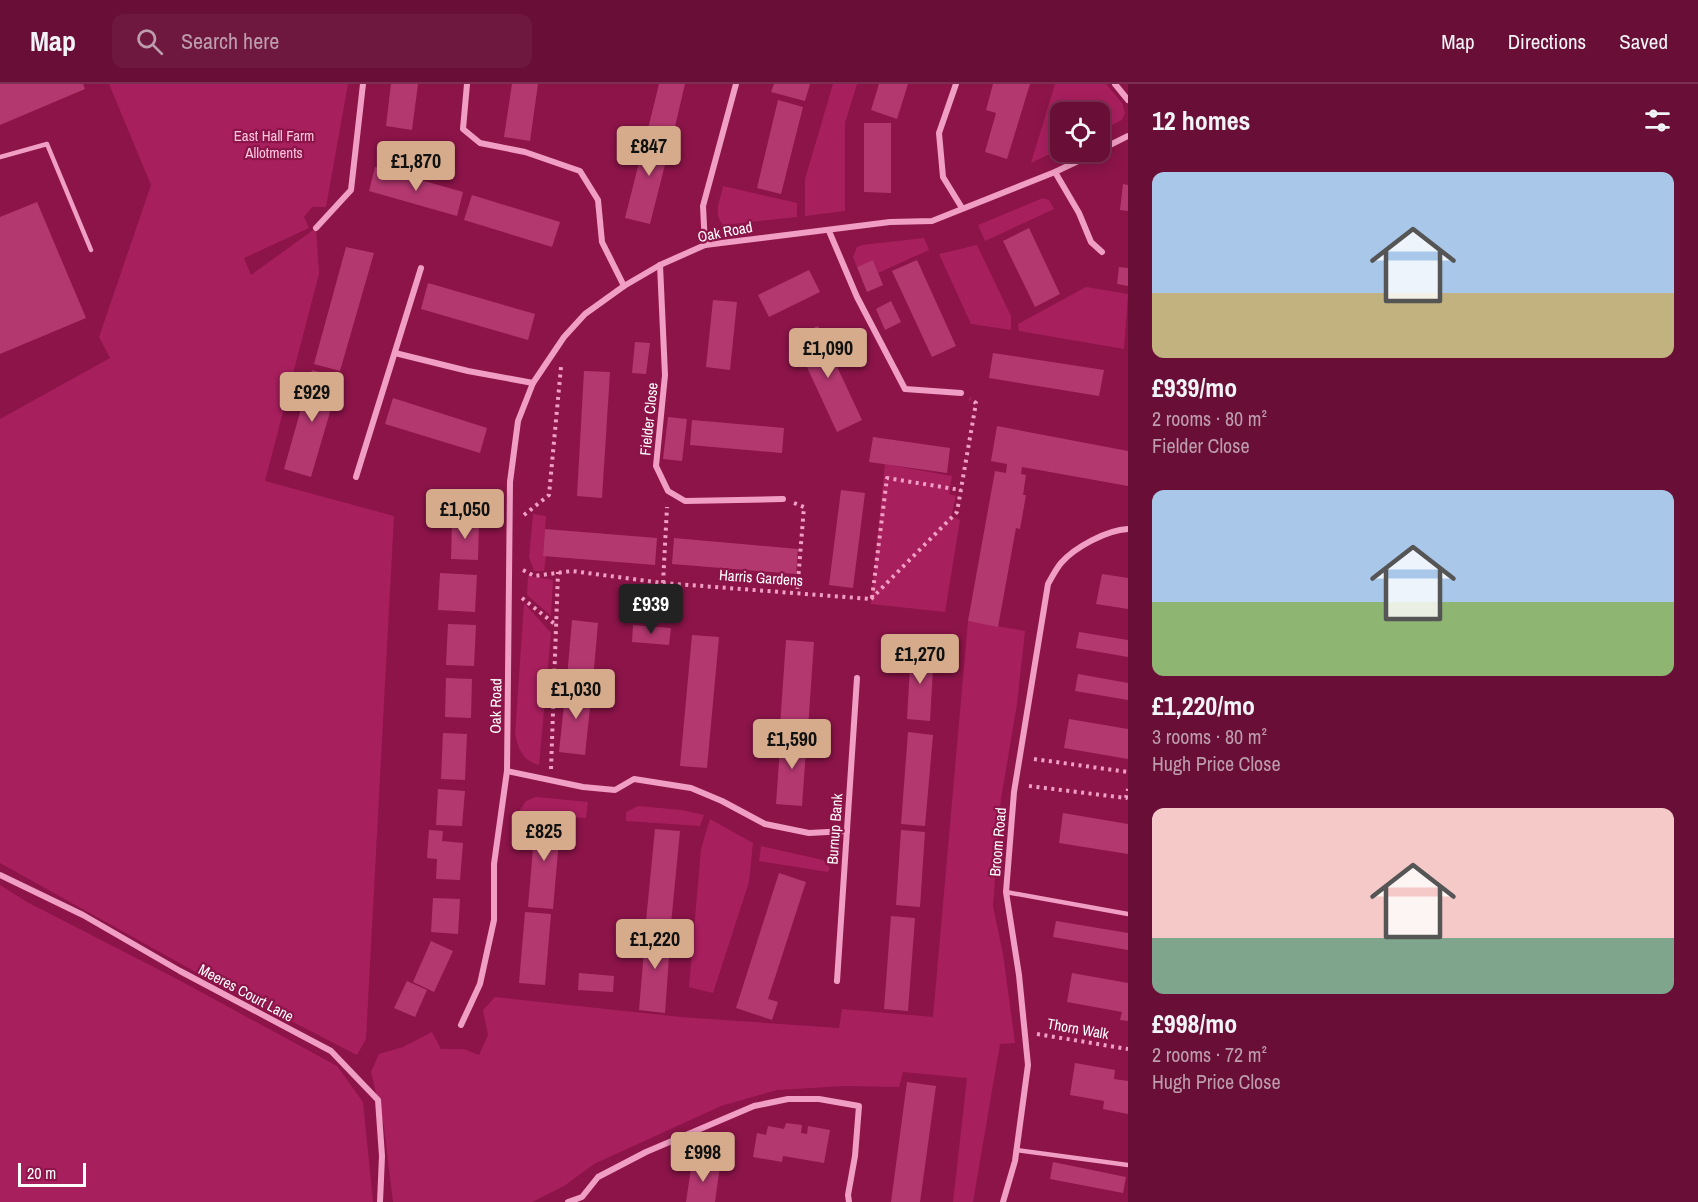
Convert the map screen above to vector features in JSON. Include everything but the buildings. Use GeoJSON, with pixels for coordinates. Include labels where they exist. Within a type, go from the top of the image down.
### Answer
{"type":"FeatureCollection","features":[{"type":"Feature","properties":{"kind":"street"},"geometry":{"type":"LineString","coordinates":[[316,228],[351,190],[363,84]]}},
{"type":"Feature","properties":{"kind":"street"},"geometry":{"type":"LineString","coordinates":[[467,84],[463,129],[480,143],[525,152],[580,171],[598,200],[602,242],[624,286]]}},
{"type":"Feature","properties":{"kind":"street"},"geometry":{"type":"LineString","coordinates":[[705,245],[703,206],[736,84]]}},
{"type":"Feature","properties":{"kind":"street"},"geometry":{"type":"LineString","coordinates":[[956,84],[939,133],[943,177],[962,208]]}},
{"type":"Feature","properties":{"kind":"street"},"geometry":{"type":"LineString","coordinates":[[1115,84],[1128,100]]}},
{"type":"Feature","properties":{"kind":"street","name":"Oak Road"},"geometry":{"type":"LineString","coordinates":[[1110,145],[1128,136]]}},
{"type":"Feature","properties":{"kind":"street","name":"Oak Road"},"geometry":{"type":"LineString","coordinates":[[461,1025],[480,984],[494,920],[494,864],[507,771],[510,482],[518,421],[533,383],[564,337],[585,314],[624,286],[660,265],[705,245],[890,222],[932,221],[1075,162]]}},
{"type":"Feature","properties":{"kind":"street"},"geometry":{"type":"LineString","coordinates":[[1055,172],[1079,213],[1091,242],[1102,252]]}},
{"type":"Feature","properties":{"kind":"street"},"geometry":{"type":"LineString","coordinates":[[829,231],[857,297],[905,389],[961,393]]}},
{"type":"Feature","properties":{"kind":"street","name":"Fielder Close"},"geometry":{"type":"LineString","coordinates":[[660,265],[665,375],[656,466],[668,491]]}},
{"type":"Feature","properties":{"kind":"street"},"geometry":{"type":"LineString","coordinates":[[356,477],[421,268]]}},
{"type":"Feature","properties":{"kind":"street"},"geometry":{"type":"LineString","coordinates":[[395,353],[468,371],[533,383]]}},
{"type":"Feature","properties":{"kind":"street"},"geometry":{"type":"LineString","coordinates":[[668,491],[686,501],[783,499]]}},
{"type":"Feature","properties":{"kind":"street","name":"Broom Road"},"geometry":{"type":"LineString","coordinates":[[1003,1202],[1017,1150],[1028,1065],[1019,975],[1006,892],[1016,784],[1048,584],[1061,562],[1085,544],[1116,529],[1128,529]]}},
{"type":"Feature","properties":{"kind":"street","name":"Burnup Bank"},"geometry":{"type":"LineString","coordinates":[[837,981],[857,678]]}},
{"type":"Feature","properties":{"kind":"street"},"geometry":{"type":"LineString","coordinates":[[507,771],[583,787],[615,790],[634,779],[691,788],[722,801],[765,824],[809,833],[847,831]]}},
{"type":"Feature","properties":{"kind":"street","name":"Meeres Court Lane"},"geometry":{"type":"LineString","coordinates":[[0,875],[83,915],[180,971],[331,1051],[378,1100],[382,1155],[380,1202]]}},
{"type":"Feature","properties":{"kind":"street"},"geometry":{"type":"LineString","coordinates":[[568,1202],[584,1199],[598,1177],[646,1152],[754,1106],[788,1099],[819,1099],[859,1106],[849,1202]]}},
{"type":"Feature","properties":{"kind":"lane"},"geometry":{"type":"LineString","coordinates":[[0,157],[47,144],[92,250]]}},
{"type":"Feature","properties":{"kind":"lane"},"geometry":{"type":"LineString","coordinates":[[1006,892],[1128,914]]}},
{"type":"Feature","properties":{"kind":"lane"},"geometry":{"type":"LineString","coordinates":[[1017,1150],[1128,1166]]}},
{"type":"Feature","properties":{"kind":"path"},"geometry":{"type":"LineString","coordinates":[[511,525],[549,495],[564,337]]}},
{"type":"Feature","properties":{"kind":"path"},"geometry":{"type":"LineString","coordinates":[[872,599],[957,512],[976,404],[961,393]]}},
{"type":"Feature","properties":{"kind":"path"},"geometry":{"type":"LineString","coordinates":[[872,599],[887,478],[961,490]]}},
{"type":"Feature","properties":{"kind":"path"},"geometry":{"type":"LineString","coordinates":[[663,583],[668,491]]}},
{"type":"Feature","properties":{"kind":"path"},"geometry":{"type":"LineString","coordinates":[[783,499],[804,507],[797,593]]}},
{"type":"Feature","properties":{"kind":"path","name":"Harris Gardens"},"geometry":{"type":"LineString","coordinates":[[510,562],[534,576],[572,571],[663,583],[872,599]]}},
{"type":"Feature","properties":{"kind":"path"},"geometry":{"type":"LineString","coordinates":[[551,779],[558,572]]}},
{"type":"Feature","properties":{"kind":"path"},"geometry":{"type":"LineString","coordinates":[[510,588],[556,626]]}},
{"type":"Feature","properties":{"kind":"path"},"geometry":{"type":"LineString","coordinates":[[1021,757],[1128,772]]}},
{"type":"Feature","properties":{"kind":"path"},"geometry":{"type":"LineString","coordinates":[[1016,784],[1126,798],[1128,789]]}},
{"type":"Feature","properties":{"kind":"path","name":"Thorn Walk"},"geometry":{"type":"LineString","coordinates":[[1025,1032],[1128,1049]]}},
{"type":"Feature","properties":{"kind":"green space","name":"East Hall Farm Allotments"},"geometry":{"type":"Polygon","coordinates":[[[109,84],[348,84],[326,207],[312,207],[304,217],[309,228],[244,258],[251,275],[316,228],[319,274],[265,481],[394,516],[366,1039],[357,1055],[192,970],[0,863],[0,419],[110,358],[99,337],[151,185],[109,84]]]}},
{"type":"Feature","properties":{"kind":"green space"},"geometry":{"type":"Polygon","coordinates":[[[833,84],[857,84],[845,123],[845,211],[805,216],[805,179],[833,84]]]}},
{"type":"Feature","properties":{"kind":"green space"},"geometry":{"type":"Polygon","coordinates":[[[1055,84],[1106,84],[1122,103],[1125,113],[1122,120],[1110,126],[1110,102],[1050,102],[1050,154],[1031,163],[1055,84]]]}},
{"type":"Feature","properties":{"kind":"green space"},"geometry":{"type":"Polygon","coordinates":[[[723,186],[797,203],[797,217],[723,225],[718,215],[718,206],[723,186]]]}},
{"type":"Feature","properties":{"kind":"green space"},"geometry":{"type":"Polygon","coordinates":[[[1043,198],[1049,200],[1054,209],[985,241],[978,225],[1043,198]]]}},
{"type":"Feature","properties":{"kind":"green space"},"geometry":{"type":"Polygon","coordinates":[[[924,238],[929,250],[878,273],[873,260],[857,267],[853,257],[857,247],[862,245],[924,238]]]}},
{"type":"Feature","properties":{"kind":"green space"},"geometry":{"type":"Polygon","coordinates":[[[977,245],[1011,316],[1011,330],[971,324],[939,254],[977,245]]]}},
{"type":"Feature","properties":{"kind":"green space"},"geometry":{"type":"Polygon","coordinates":[[[1086,287],[1128,294],[1124,349],[1019,331],[1018,324],[1086,287]]]}},
{"type":"Feature","properties":{"kind":"green space"},"geometry":{"type":"Polygon","coordinates":[[[885,464],[952,476],[949,494],[956,496],[951,517],[960,520],[945,612],[871,604],[885,464]]]}},
{"type":"Feature","properties":{"kind":"green space"},"geometry":{"type":"Polygon","coordinates":[[[533,514],[546,516],[544,571],[534,571],[529,557],[533,514]]]}},
{"type":"Feature","properties":{"kind":"green space"},"geometry":{"type":"Polygon","coordinates":[[[528,576],[553,580],[551,616],[527,595],[528,576]]]}},
{"type":"Feature","properties":{"kind":"green space"},"geometry":{"type":"Polygon","coordinates":[[[524,603],[551,633],[539,765],[529,761],[522,754],[515,735],[524,603]]]}},
{"type":"Feature","properties":{"kind":"green space"},"geometry":{"type":"Polygon","coordinates":[[[968,621],[1025,631],[1017,704],[1001,799],[993,906],[1003,954],[1015,1043],[1000,1044],[973,1202],[953,1202],[967,1078],[903,1072],[899,1087],[845,1086],[777,1090],[721,1106],[594,1164],[564,1186],[532,1202],[393,1202],[384,1127],[371,1072],[379,1054],[403,1047],[432,1032],[441,1049],[464,1049],[479,1055],[488,1035],[483,1010],[495,997],[681,1017],[839,1028],[842,1009],[933,1017],[968,621]]]}},
{"type":"Feature","properties":{"kind":"green space"},"geometry":{"type":"Polygon","coordinates":[[[536,797],[588,802],[586,818],[518,813],[526,801],[536,797]]]}},
{"type":"Feature","properties":{"kind":"green space"},"geometry":{"type":"Polygon","coordinates":[[[638,806],[682,810],[704,815],[700,826],[626,821],[626,812],[638,806]]]}},
{"type":"Feature","properties":{"kind":"green space"},"geometry":{"type":"Polygon","coordinates":[[[710,819],[753,843],[749,882],[713,993],[689,987],[701,849],[710,819]]]}},
{"type":"Feature","properties":{"kind":"green space"},"geometry":{"type":"Polygon","coordinates":[[[761,846],[823,860],[830,868],[828,872],[759,861],[761,846]]]}},
{"type":"Feature","properties":{"kind":"green space"},"geometry":{"type":"Polygon","coordinates":[[[0,885],[27,902],[177,979],[337,1066],[363,1102],[373,1202],[0,1202],[0,885]]]}}]}
